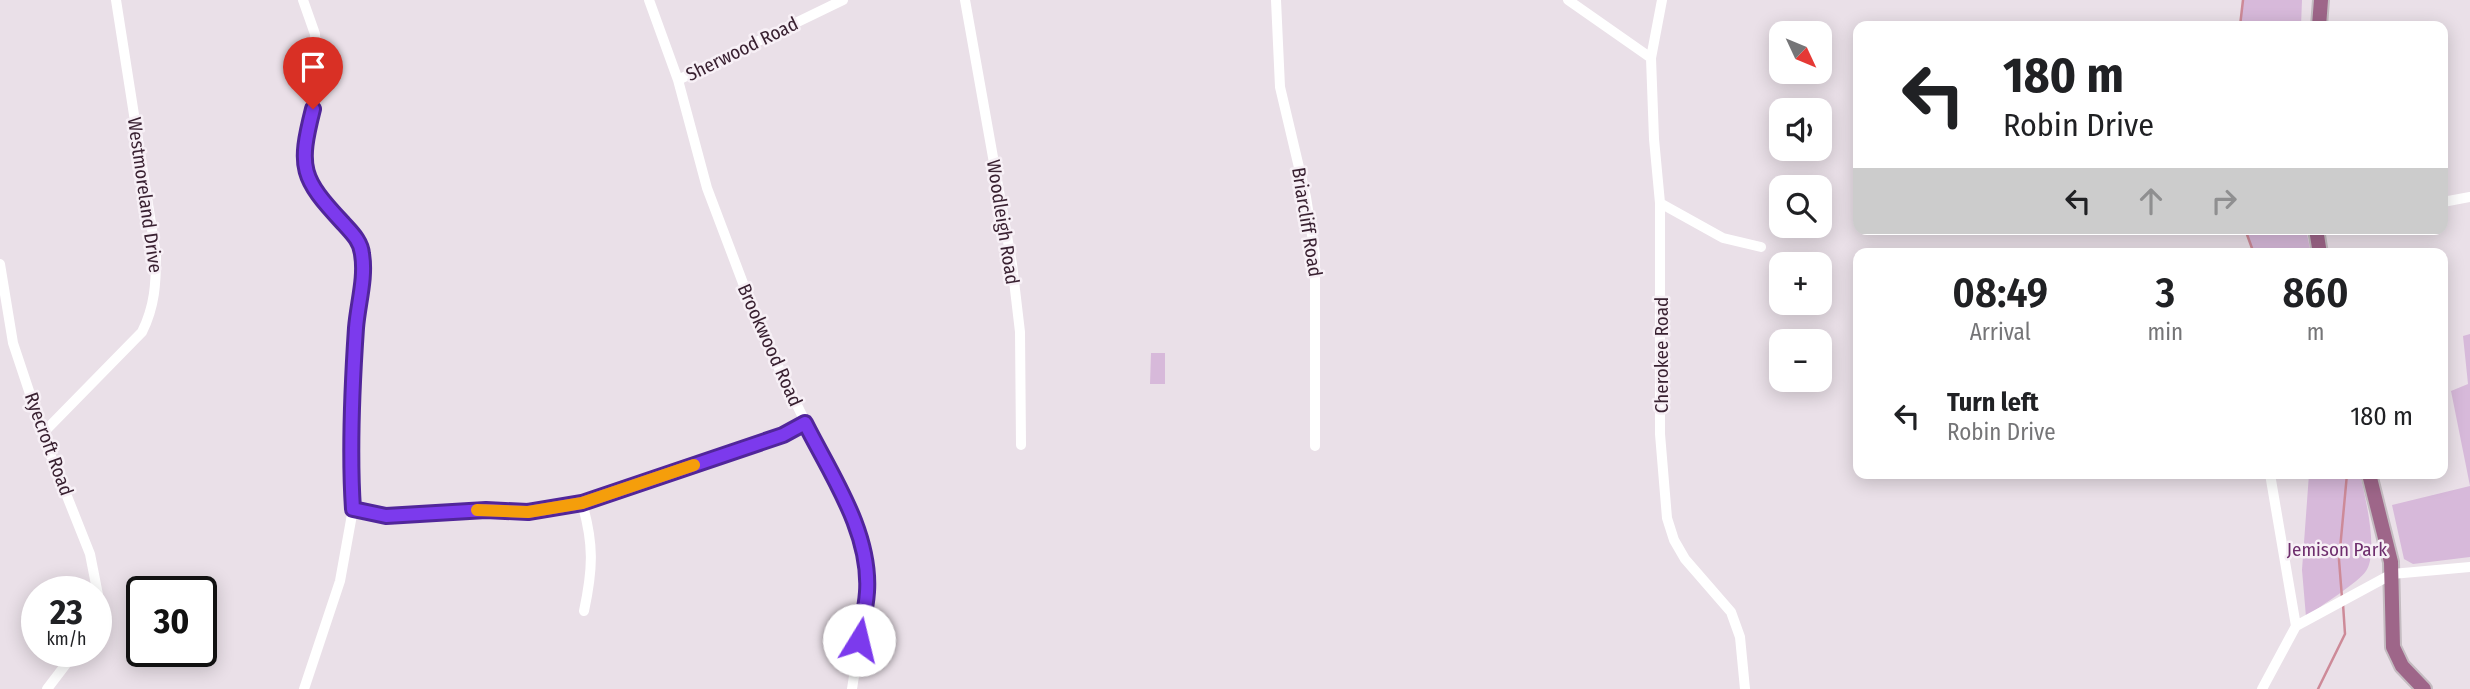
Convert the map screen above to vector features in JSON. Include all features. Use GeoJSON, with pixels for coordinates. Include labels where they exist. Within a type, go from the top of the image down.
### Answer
{"type":"FeatureCollection","features":[{"type":"Feature","properties":{"kind":"main road"},"geometry":{"type":"LineString","coordinates":[[2319,21],[2321,0]]}},
{"type":"Feature","properties":{"kind":"main road"},"geometry":{"type":"LineString","coordinates":[[2370,479],[2385,529],[2392,574],[2390,629],[2393,647],[2402,666],[2424,689]]}},
{"type":"Feature","properties":{"kind":"street","name":"Westmoreland Drive"},"geometry":{"type":"LineString","coordinates":[[44,432],[142,332],[150,316],[156,289],[156,255],[116,0]]}},
{"type":"Feature","properties":{"kind":"street"},"geometry":{"type":"LineString","coordinates":[[303,0],[315,34],[318,90],[303,147],[304,169],[318,196],[354,235],[362,250],[364,271],[356,327],[350,470],[353,509],[340,581],[304,689]]}},
{"type":"Feature","properties":{"kind":"street","name":"Brookwood Road"},"geometry":{"type":"LineString","coordinates":[[649,0],[678,80],[707,188],[763,336],[854,521],[865,557],[867,591],[852,689]]}},
{"type":"Feature","properties":{"kind":"street","name":"Sherwood Road"},"geometry":{"type":"LineString","coordinates":[[678,80],[843,0]]}},
{"type":"Feature","properties":{"kind":"street","name":"Woodleigh Road"},"geometry":{"type":"LineString","coordinates":[[965,0],[1013,272],[1020,332],[1021,445]]}},
{"type":"Feature","properties":{"kind":"street","name":"Briarcliff Road"},"geometry":{"type":"LineString","coordinates":[[1276,0],[1280,87],[1306,197],[1315,254],[1318,314],[1315,446]]}},
{"type":"Feature","properties":{"kind":"street"},"geometry":{"type":"LineString","coordinates":[[1568,0],[1651,58]]}},
{"type":"Feature","properties":{"kind":"street","name":"Cherokee Road"},"geometry":{"type":"LineString","coordinates":[[1662,0],[1651,58],[1660,203],[1663,352],[1660,434],[1667,517],[1674,540],[1685,558],[1731,612],[1740,637],[1745,689]]}},
{"type":"Feature","properties":{"kind":"street"},"geometry":{"type":"LineString","coordinates":[[2448,201],[2470,197]]}},
{"type":"Feature","properties":{"kind":"street"},"geometry":{"type":"LineString","coordinates":[[1660,203],[1723,238],[1761,247]]}},
{"type":"Feature","properties":{"kind":"street","name":"Ryecroft Road"},"geometry":{"type":"LineString","coordinates":[[0,264],[13,344],[49,451],[90,554],[94,576]]}},
{"type":"Feature","properties":{"kind":"street"},"geometry":{"type":"LineString","coordinates":[[353,509],[386,516],[486,510],[528,512],[582,503],[783,435],[805,423]]}},
{"type":"Feature","properties":{"kind":"street"},"geometry":{"type":"LineString","coordinates":[[2271,479],[2296,626]]}},
{"type":"Feature","properties":{"kind":"street"},"geometry":{"type":"LineString","coordinates":[[582,503],[592,537],[593,564],[584,611]]}},
{"type":"Feature","properties":{"kind":"street"},"geometry":{"type":"LineString","coordinates":[[2262,689],[2296,626],[2392,574],[2470,567]]}},
{"type":"Feature","properties":{"kind":"street"},"geometry":{"type":"LineString","coordinates":[[47,689],[64,667]]}},
{"type":"Feature","properties":{"kind":"green space"},"geometry":{"type":"Polygon","coordinates":[[[2243,0],[2302,0],[2301,21],[2241,21],[2243,0]]]}},
{"type":"Feature","properties":{"kind":"green space"},"geometry":{"type":"Polygon","coordinates":[[[2247,235],[2307,235],[2310,248],[2252,248],[2247,235]]]}},
{"type":"Feature","properties":{"kind":"green space"},"geometry":{"type":"Polygon","coordinates":[[[2470,334],[2470,486],[2451,391],[2468,384],[2463,336],[2470,334]]]}},
{"type":"Feature","properties":{"kind":"green space"},"geometry":{"type":"Polygon","coordinates":[[[1151,353],[1165,353],[1165,384],[1150,384],[1151,353]]]}},
{"type":"Feature","properties":{"kind":"green space","name":"Jemison Park"},"geometry":{"type":"Polygon","coordinates":[[[2309,479],[2361,479],[2371,538],[2370,562],[2366,571],[2306,617],[2302,570],[2309,479]]]}},
{"type":"Feature","properties":{"kind":"green space"},"geometry":{"type":"Polygon","coordinates":[[[2470,486],[2470,557],[2413,564],[2404,559],[2392,505],[2470,486]]]}},
{"type":"Feature","properties":{"kind":"waterway"},"geometry":{"type":"LineString","coordinates":[[2241,21],[2243,0]]}},
{"type":"Feature","properties":{"kind":"waterway"},"geometry":{"type":"LineString","coordinates":[[2247,235],[2252,248]]}},
{"type":"Feature","properties":{"kind":"waterway"},"geometry":{"type":"LineString","coordinates":[[2342,598],[2339,560],[2347,479]]}},
{"type":"Feature","properties":{"kind":"waterway"},"geometry":{"type":"LineString","coordinates":[[2318,689],[2345,634],[2343,604]]}},
{"type":"Feature","properties":{"kind":"slow traffic"},"geometry":{"type":"LineString","coordinates":[[477,510],[528,512],[582,503],[694,465]]}},
{"type":"Feature","properties":{"kind":"route"},"geometry":{"type":"LineString","coordinates":[[313,109],[303,147],[304,169],[318,196],[354,235],[362,250],[364,271],[356,327],[350,470],[353,509],[386,516],[486,510],[528,512],[582,503],[783,435],[805,423],[854,521],[865,557],[867,591],[859,640]]}}]}
